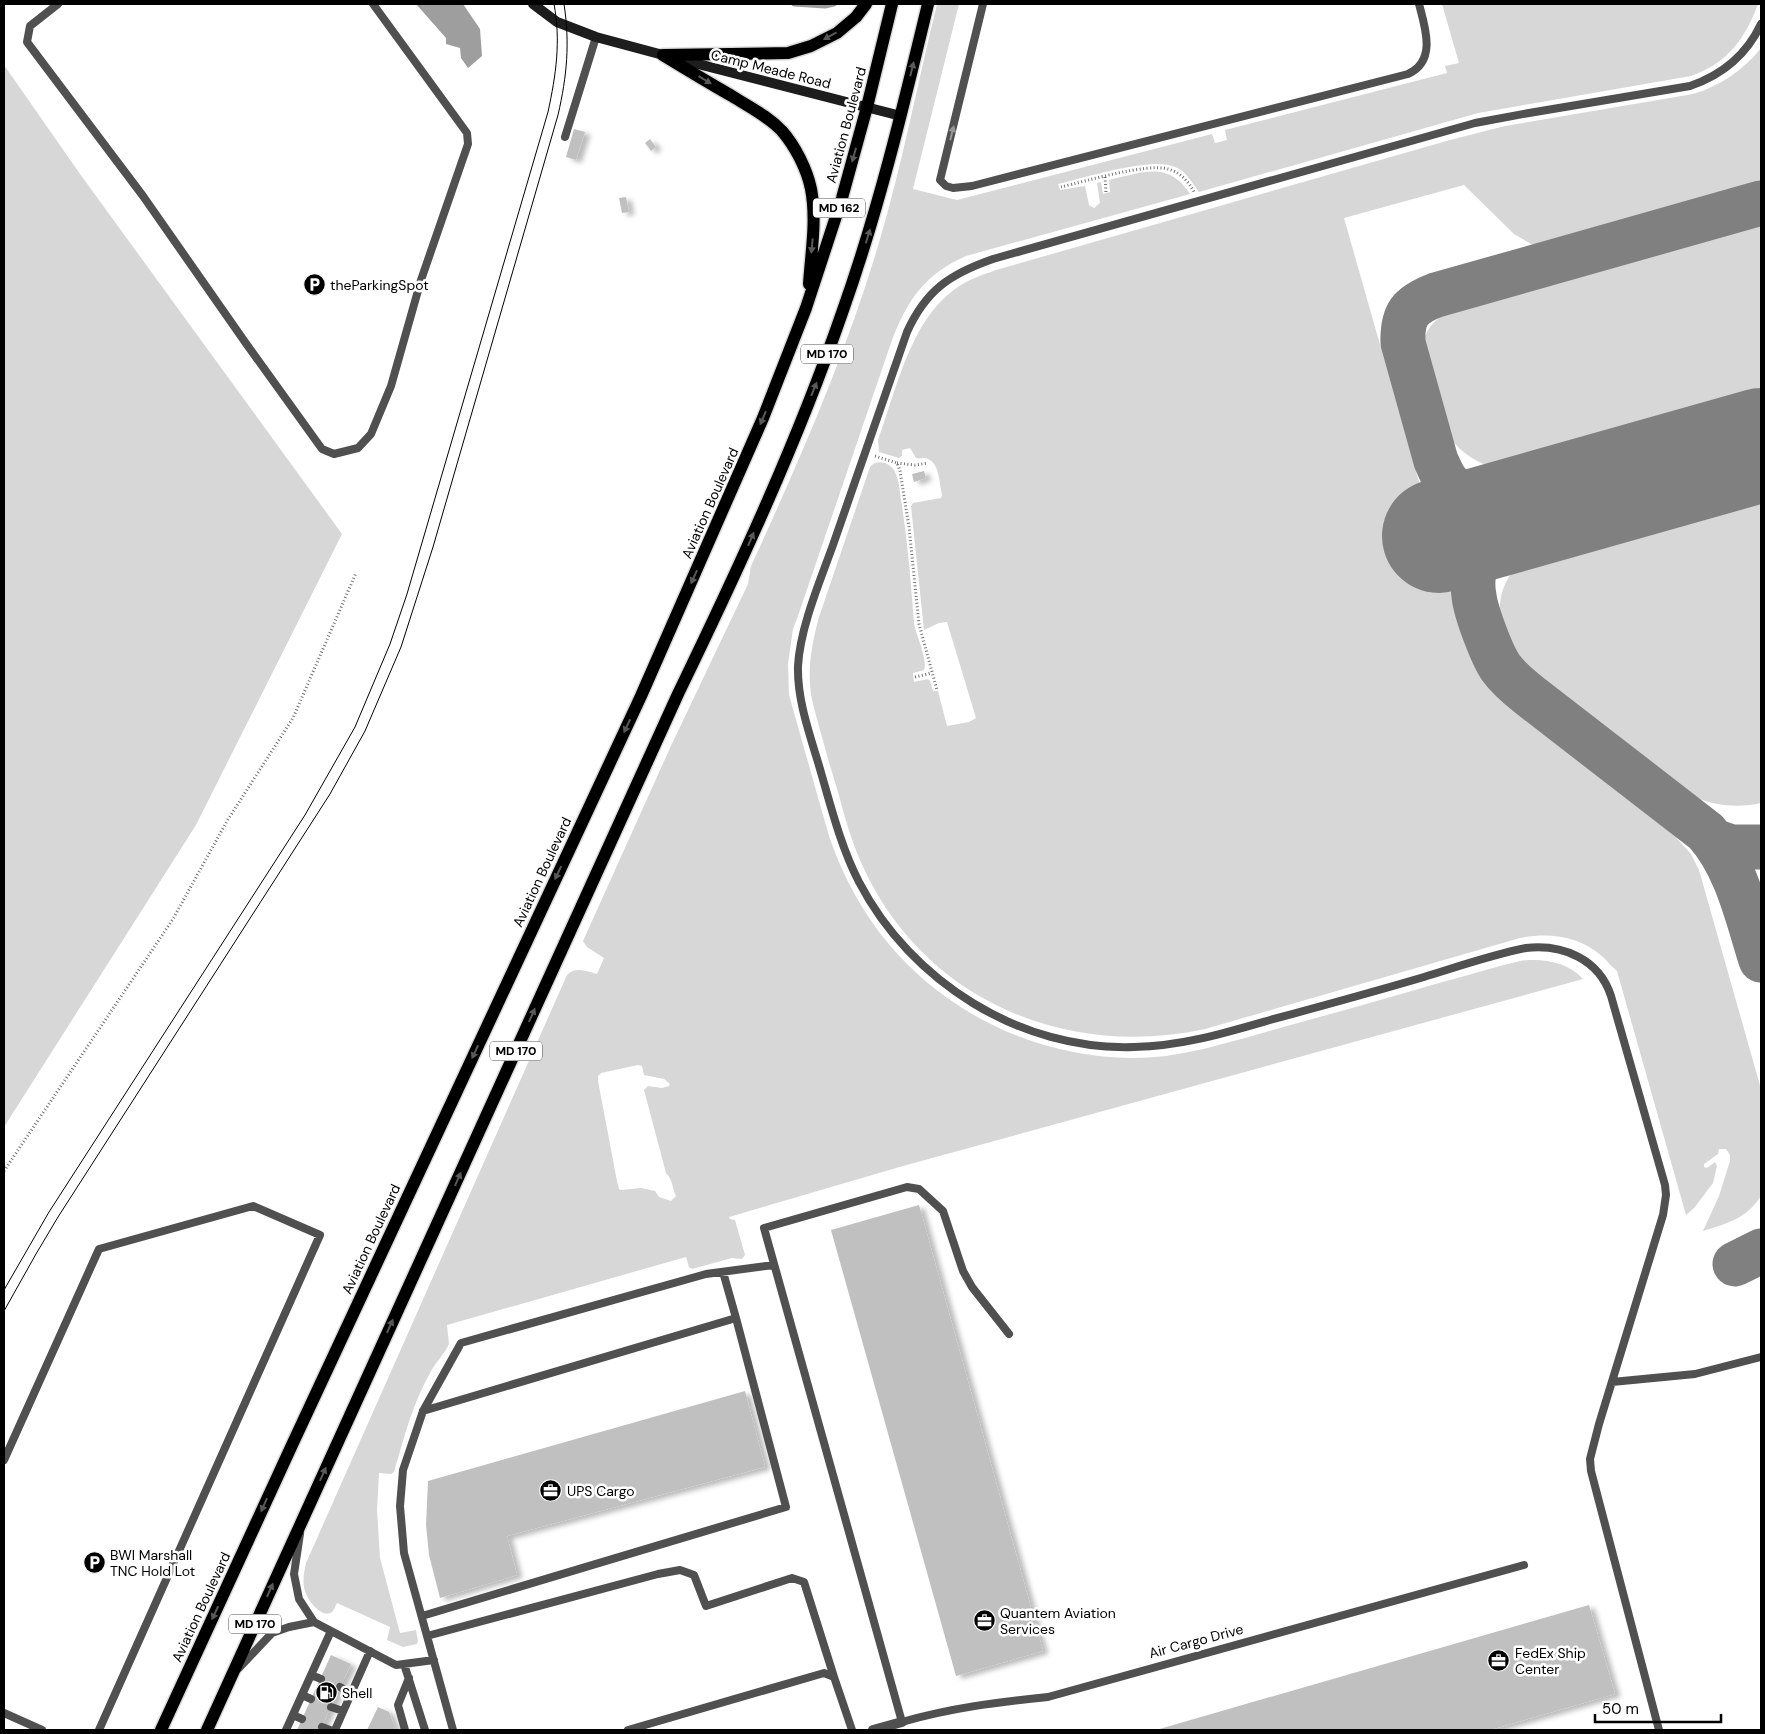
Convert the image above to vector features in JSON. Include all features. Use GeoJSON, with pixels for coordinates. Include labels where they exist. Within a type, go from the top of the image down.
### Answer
{"type":"FeatureCollection","features":[{"type":"Feature","properties":{"kind":"main road","name":"MD 170"},"geometry":{"type":"LineString","coordinates":[[533,4],[557,22],[596,37],[663,56],[766,117],[782,132],[794,148],[811,187],[813,238],[806,308]]}},
{"type":"Feature","properties":{"kind":"main road"},"geometry":{"type":"LineString","coordinates":[[663,56],[788,53],[811,46],[836,33],[856,16],[866,4]]}},
{"type":"Feature","properties":{"kind":"main road","name":"Aviation Boulevard"},"geometry":{"type":"LineString","coordinates":[[161,1729],[641,696],[764,418],[806,308],[842,198],[867,108],[892,4]]}},
{"type":"Feature","properties":{"kind":"main road"},"geometry":{"type":"LineString","coordinates":[[901,116],[928,4]]}},
{"type":"Feature","properties":{"kind":"main road","name":"Camp Meade Road"},"geometry":{"type":"LineString","coordinates":[[663,56],[901,116]]}},
{"type":"Feature","properties":{"kind":"main road","name":"MD 170"},"geometry":{"type":"LineString","coordinates":[[207,1730],[678,694],[732,584],[812,392],[842,314],[867,240],[901,116]]}},
{"type":"Feature","properties":{"kind":"street","name":"Air Cargo Drive"},"geometry":{"type":"LineString","coordinates":[[873,1730],[902,1722]]}},
{"type":"Feature","properties":{"kind":"lane"},"geometry":{"type":"LineString","coordinates":[[58,4],[30,26],[27,42],[143,196],[322,449],[334,454],[358,448],[370,434],[391,386],[421,280],[468,144],[467,133],[373,4]]}},
{"type":"Feature","properties":{"kind":"lane"},"geometry":{"type":"LineString","coordinates":[[983,4],[940,180],[946,186],[953,188],[972,186],[1408,74],[1421,65],[1426,50],[1426,34],[1418,4]]}},
{"type":"Feature","properties":{"kind":"lane"},"geometry":{"type":"LineString","coordinates":[[1659,1730],[1590,1471],[1591,1453],[1663,1215],[1666,1192],[1608,986],[1597,970],[1581,958],[1554,948],[1526,948],[1194,1041],[1164,1046],[1116,1047],[1089,1045],[1058,1039],[1015,1025],[988,1012],[938,978],[915,958],[889,929],[868,898],[848,857],[803,710],[799,681],[800,650],[807,621],[913,319],[921,306],[942,283],[966,269],[993,259],[1475,124],[1690,86],[1713,77],[1735,60],[1746,49],[1761,24]]}},
{"type":"Feature","properties":{"kind":"lane"},"geometry":{"type":"LineString","coordinates":[[565,138],[579,87],[596,37]]}},
{"type":"Feature","properties":{"kind":"lane"},"geometry":{"type":"LineString","coordinates":[[902,1722],[764,1228],[907,1187],[919,1189],[942,1211],[963,1271],[972,1287],[1009,1334]]}},
{"type":"Feature","properties":{"kind":"lane"},"geometry":{"type":"LineString","coordinates":[[4,1460],[79,1289],[99,1249],[253,1206],[320,1235],[99,1730]]}},
{"type":"Feature","properties":{"kind":"lane"},"geometry":{"type":"LineString","coordinates":[[453,1730],[404,1553],[400,1506],[403,1470],[423,1411],[461,1342],[706,1274],[774,1265]]}},
{"type":"Feature","properties":{"kind":"lane"},"geometry":{"type":"LineString","coordinates":[[422,1616],[786,1507],[723,1272]]}},
{"type":"Feature","properties":{"kind":"lane"},"geometry":{"type":"LineString","coordinates":[[423,1411],[736,1318]]}},
{"type":"Feature","properties":{"kind":"lane"},"geometry":{"type":"LineString","coordinates":[[1612,1382],[1695,1374],[1761,1356]]}},
{"type":"Feature","properties":{"kind":"lane"},"geometry":{"type":"LineString","coordinates":[[303,1519],[294,1574],[299,1599],[314,1622],[396,1665],[434,1660]]}},
{"type":"Feature","properties":{"kind":"lane","name":"Air Cargo Drive"},"geometry":{"type":"LineString","coordinates":[[902,1722],[927,1715],[994,1702],[1048,1697],[1524,1565]]}},
{"type":"Feature","properties":{"kind":"lane"},"geometry":{"type":"LineString","coordinates":[[428,1636],[665,1572],[680,1570],[694,1575],[706,1606],[792,1578],[804,1582],[852,1730]]}},
{"type":"Feature","properties":{"kind":"lane"},"geometry":{"type":"LineString","coordinates":[[232,1675],[272,1632],[314,1622]]}},
{"type":"Feature","properties":{"kind":"lane"},"geometry":{"type":"LineString","coordinates":[[286,1730],[331,1631]]}},
{"type":"Feature","properties":{"kind":"lane"},"geometry":{"type":"LineString","coordinates":[[334,1730],[370,1652]]}},
{"type":"Feature","properties":{"kind":"lane"},"geometry":{"type":"LineString","coordinates":[[404,1664],[425,1730]]}},
{"type":"Feature","properties":{"kind":"lane"},"geometry":{"type":"LineString","coordinates":[[628,1730],[824,1674],[834,1677]]}},
{"type":"Feature","properties":{"kind":"lane"},"geometry":{"type":"LineString","coordinates":[[311,1675],[321,1679]]}},
{"type":"Feature","properties":{"kind":"lane"},"geometry":{"type":"LineString","coordinates":[[405,1730],[398,1706],[409,1678]]}},
{"type":"Feature","properties":{"kind":"lane"},"geometry":{"type":"LineString","coordinates":[[340,1688],[351,1692]]}},
{"type":"Feature","properties":{"kind":"lane"},"geometry":{"type":"LineString","coordinates":[[302,1695],[311,1699]]}},
{"type":"Feature","properties":{"kind":"lane"},"geometry":{"type":"LineString","coordinates":[[331,1707],[343,1712]]}},
{"type":"Feature","properties":{"kind":"lane"},"geometry":{"type":"LineString","coordinates":[[4,1713],[42,1730]]}},
{"type":"Feature","properties":{"kind":"lane"},"geometry":{"type":"LineString","coordinates":[[293,1715],[302,1719]]}},
{"type":"Feature","properties":{"kind":"lane"},"geometry":{"type":"LineString","coordinates":[[322,1727],[330,1730]]}},
{"type":"Feature","properties":{"kind":"path"},"geometry":{"type":"LineString","coordinates":[[1061,187],[1152,168],[1168,169],[1188,181],[1198,202]]}},
{"type":"Feature","properties":{"kind":"path"},"geometry":{"type":"LineString","coordinates":[[1105,177],[1106,193]]}},
{"type":"Feature","properties":{"kind":"path"},"geometry":{"type":"LineString","coordinates":[[865,452],[896,463],[914,465],[928,463]]}},
{"type":"Feature","properties":{"kind":"path"},"geometry":{"type":"LineString","coordinates":[[896,463],[900,472],[909,527],[918,624],[937,690]]}},
{"type":"Feature","properties":{"kind":"path"},"geometry":{"type":"LineString","coordinates":[[4,1170],[173,919],[227,821],[293,718],[356,573]]}},
{"type":"Feature","properties":{"kind":"path"},"geometry":{"type":"LineString","coordinates":[[914,678],[932,673]]}},
{"type":"Feature","properties":{"kind":"shaded area"},"geometry":{"type":"Polygon","coordinates":[[[416,4],[463,4],[480,29],[482,56],[468,68],[461,58],[460,48],[446,44],[446,38],[416,4]]]}},
{"type":"Feature","properties":{"kind":"shaded area"},"geometry":{"type":"Polygon","coordinates":[[[937,4],[959,4],[913,189],[957,200],[1212,134],[1215,143],[1227,140],[1225,130],[1447,73],[1445,66],[1459,63],[1442,4],[1758,4],[1741,39],[1734,48],[1715,64],[1691,76],[1478,113],[1199,192],[1182,171],[1164,164],[1118,169],[1058,184],[1060,190],[1085,186],[1089,205],[1094,208],[1100,203],[1097,183],[1101,182],[1103,194],[1110,192],[1109,180],[1143,172],[1163,173],[1173,176],[1182,183],[1190,194],[966,256],[939,271],[920,289],[905,312],[892,340],[793,629],[788,664],[789,695],[829,836],[838,860],[861,905],[890,946],[926,981],[970,1013],[1023,1038],[1050,1047],[1108,1057],[1166,1056],[1227,1043],[1520,961],[1554,962],[1577,973],[1583,979],[903,1166],[729,1217],[735,1220],[745,1255],[742,1259],[732,1258],[692,1269],[689,1267],[686,1257],[447,1325],[449,1344],[432,1369],[418,1397],[394,1472],[391,1474],[379,1473],[377,1510],[380,1558],[400,1633],[416,1630],[418,1641],[417,1644],[403,1647],[387,1640],[390,1627],[337,1603],[330,1613],[326,1614],[318,1610],[308,1598],[304,1588],[306,1563],[567,975],[577,970],[597,974],[604,958],[587,947],[583,941],[670,748],[748,584],[751,566],[804,448],[851,328],[887,216],[937,4]],[[638,1065],[601,1073],[598,1076],[617,1181],[621,1190],[641,1188],[655,1191],[659,1197],[671,1201],[676,1196],[666,1173],[644,1090],[648,1086],[662,1088],[670,1084],[664,1079],[644,1075],[642,1066],[638,1065]]]}},
{"type":"Feature","properties":{"kind":"shaded area"},"geometry":{"type":"Polygon","coordinates":[[[1761,48],[1761,182],[1544,244],[1531,244],[1514,234],[1464,185],[1344,218],[1465,644],[1477,669],[1487,684],[1506,705],[1671,832],[1691,854],[1699,870],[1761,1089],[1761,1196],[1755,1204],[1736,1219],[1703,1231],[1719,1196],[1730,1161],[1730,1155],[1726,1149],[1719,1149],[1718,1154],[1704,1164],[1704,1167],[1707,1168],[1715,1162],[1717,1166],[1713,1183],[1695,1207],[1686,1215],[1617,971],[1594,950],[1584,944],[1564,937],[1542,935],[1520,938],[1205,1029],[1153,1036],[1102,1035],[1053,1026],[1006,1010],[963,986],[925,955],[892,916],[865,871],[857,852],[843,812],[813,704],[810,671],[819,617],[870,467],[876,463],[884,463],[893,469],[899,485],[908,550],[914,623],[925,665],[924,670],[913,673],[914,682],[928,679],[933,691],[938,691],[947,726],[969,722],[976,718],[947,622],[939,623],[924,630],[911,506],[913,503],[941,498],[938,472],[929,460],[916,458],[910,448],[902,450],[902,456],[899,458],[879,452],[878,440],[906,358],[927,319],[940,303],[964,283],[996,270],[1450,140],[1505,126],[1703,91],[1731,76],[1761,48]]]}},
{"type":"Feature","properties":{"kind":"shaded area"},"geometry":{"type":"Polygon","coordinates":[[[4,65],[80,174],[342,534],[196,825],[4,1127],[4,65]]]}},
{"type":"Feature","properties":{"kind":"shaded area"},"geometry":{"type":"Polygon","coordinates":[[[1761,225],[1761,404],[1522,470],[1488,466],[1466,454],[1453,441],[1437,404],[1425,361],[1424,341],[1432,324],[1439,318],[1447,313],[1761,225]]]}},
{"type":"Feature","properties":{"kind":"shaded area"},"geometry":{"type":"Polygon","coordinates":[[[1761,484],[1761,803],[1727,805],[1695,797],[1525,669],[1507,641],[1502,627],[1501,597],[1506,583],[1514,570],[1527,557],[1540,548],[1554,542],[1761,484]]]}},
{"type":"Feature","properties":{"kind":"building"},"geometry":{"type":"Polygon","coordinates":[[[574,129],[585,132],[576,160],[566,157],[574,129]]]}},
{"type":"Feature","properties":{"kind":"building"},"geometry":{"type":"Polygon","coordinates":[[[650,139],[656,147],[651,151],[645,143],[650,139]]]}},
{"type":"Feature","properties":{"kind":"building"},"geometry":{"type":"Polygon","coordinates":[[[626,197],[629,212],[622,213],[619,198],[626,197]]]}},
{"type":"Feature","properties":{"kind":"building"},"geometry":{"type":"Polygon","coordinates":[[[924,471],[926,478],[914,482],[912,474],[924,471]]]}},
{"type":"Feature","properties":{"kind":"building"},"geometry":{"type":"Polygon","coordinates":[[[919,1205],[1043,1651],[956,1676],[831,1230],[919,1205]]]}},
{"type":"Feature","properties":{"kind":"building","name":"UPS Cargo"},"geometry":{"type":"Polygon","coordinates":[[[745,1391],[765,1467],[507,1536],[517,1575],[440,1598],[429,1555],[426,1525],[428,1481],[745,1391]]]}},
{"type":"Feature","properties":{"kind":"building","name":"FedEx Ship Center"},"geometry":{"type":"Polygon","coordinates":[[[1589,1605],[1615,1694],[1490,1730],[1156,1730],[1589,1605]]]}},
{"type":"Feature","properties":{"kind":"building","name":"Shell"},"geometry":{"type":"Polygon","coordinates":[[[331,1655],[351,1664],[320,1730],[297,1730],[331,1655]]]}},
{"type":"Feature","properties":{"kind":"building"},"geometry":{"type":"Polygon","coordinates":[[[378,1707],[389,1712],[396,1730],[367,1730],[378,1707]]]}},
{"type":"Feature","properties":{"kind":"waterway"},"geometry":{"type":"LineString","coordinates":[[794,4],[825,6],[834,4]]}},
{"type":"Feature","properties":{"kind":"taxiway"},"geometry":{"type":"LineString","coordinates":[[1511,516],[1483,508],[1466,499],[1451,486],[1441,472],[1436,461],[1403,343],[1404,325],[1409,312],[1420,303],[1436,295],[1761,203]]}},
{"type":"Feature","properties":{"kind":"taxiway"},"geometry":{"type":"LineString","coordinates":[[1511,516],[1482,549],[1476,562],[1473,583],[1475,603],[1481,623],[1497,662],[1507,676],[1525,692],[1706,832],[1717,846],[1733,876],[1746,909],[1761,960]]}},
{"type":"Feature","properties":{"kind":"taxiway"},"geometry":{"type":"LineString","coordinates":[[1714,841],[1731,847],[1761,847]]}},
{"type":"Feature","properties":{"kind":"taxiway"},"geometry":{"type":"LineString","coordinates":[[1735,1264],[1761,1251]]}},
{"type":"Feature","properties":{"kind":"runway"},"geometry":{"type":"LineString","coordinates":[[1439,536],[1761,445]]}},
{"type":"Feature","properties":{"kind":"tram line"},"geometry":{"type":"LineString","coordinates":[[4,1290],[49,1212],[305,815],[355,727],[390,644],[407,594],[548,112],[557,58],[554,4]]}},
{"type":"Feature","properties":{"kind":"tram line"},"geometry":{"type":"LineString","coordinates":[[4,1311],[58,1217],[330,794],[365,731],[401,647],[433,547],[558,115],[567,59],[564,4]]}},
{"type":"Feature","properties":{"kind":"place","name":"theParkingSpot"},"geometry":{"type":"Point","coordinates":[314,285]}},
{"type":"Feature","properties":{"kind":"place","name":"UPS Cargo"},"geometry":{"type":"Point","coordinates":[551,1491]}},
{"type":"Feature","properties":{"kind":"place","name":"BWI Marshall TNC Hold Lot"},"geometry":{"type":"Point","coordinates":[94,1563]}},
{"type":"Feature","properties":{"kind":"place","name":"Quantem Aviation Services"},"geometry":{"type":"Point","coordinates":[984,1621]}},
{"type":"Feature","properties":{"kind":"place","name":"FedEx Ship Center"},"geometry":{"type":"Point","coordinates":[1499,1661]}},
{"type":"Feature","properties":{"kind":"place","name":"Shell"},"geometry":{"type":"Point","coordinates":[326,1693]}}]}
